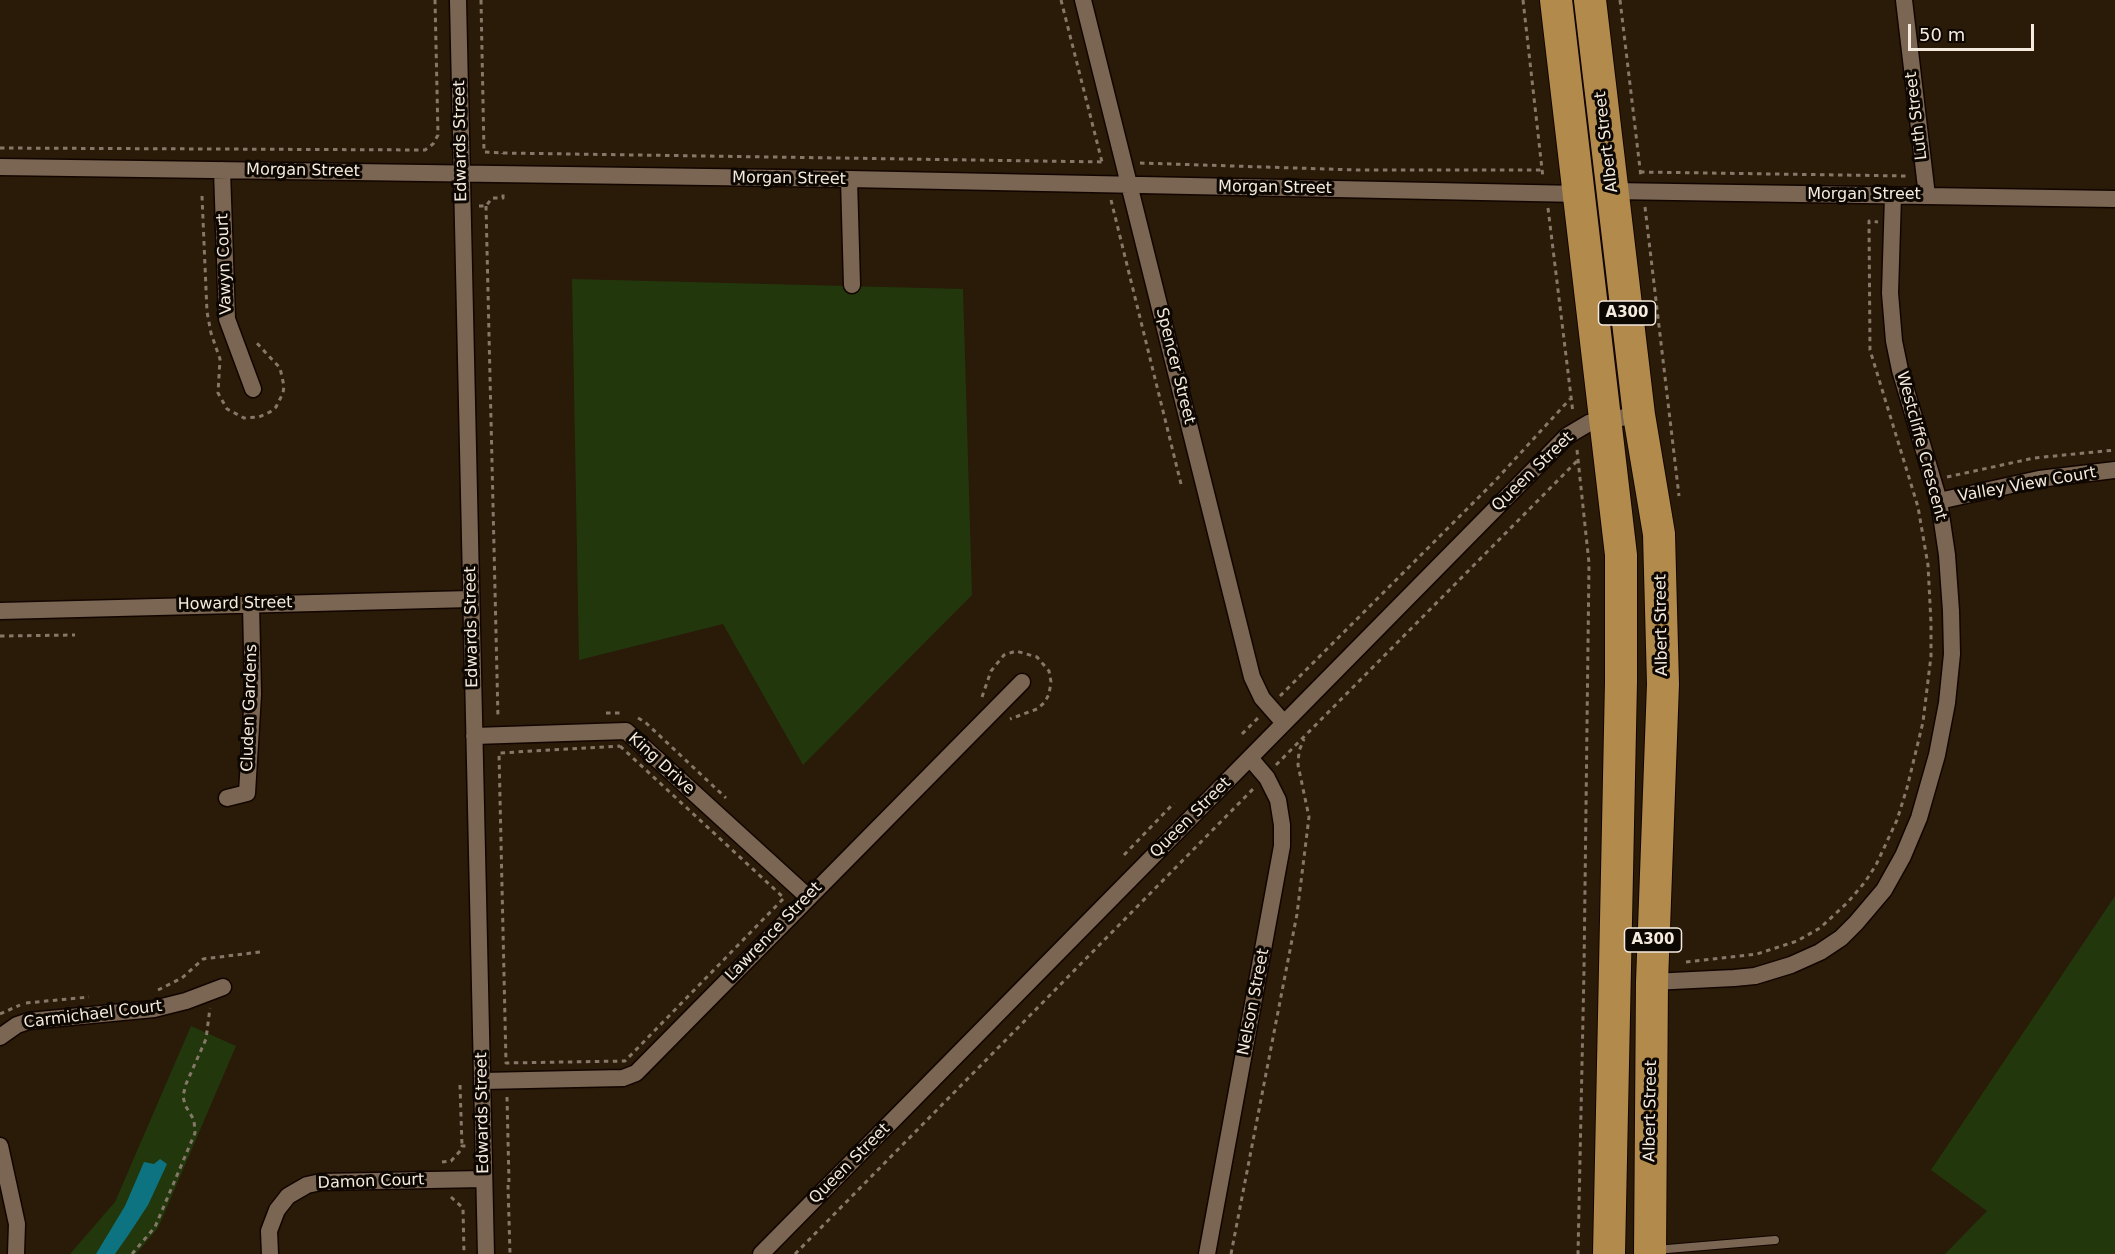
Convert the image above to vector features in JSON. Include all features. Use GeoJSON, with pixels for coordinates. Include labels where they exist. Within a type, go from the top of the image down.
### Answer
{"type":"FeatureCollection","features":[{"type":"Feature","properties":{"kind":"highway","name":"Albert Street"},"geometry":{"type":"LineString","coordinates":[[1556,0],[1621,555],[1621,682],[1609,1254]]}},
{"type":"Feature","properties":{"kind":"highway","name":"Albert Street"},"geometry":{"type":"LineString","coordinates":[[1590,0],[1640,415],[1659,534],[1663,684],[1652,982],[1650,1252]]}},
{"type":"Feature","properties":{"kind":"highway"},"geometry":{"type":"LineString","coordinates":[[1612,1167],[1650,1168]]}},
{"type":"Feature","properties":{"kind":"street","name":"Edwards Street"},"geometry":{"type":"LineString","coordinates":[[458,0],[486,1254]]}},
{"type":"Feature","properties":{"kind":"street","name":"Spencer Street"},"geometry":{"type":"LineString","coordinates":[[1083,0],[1252,677],[1259,694],[1284,723]]}},
{"type":"Feature","properties":{"kind":"street","name":"Luth Street"},"geometry":{"type":"LineString","coordinates":[[1904,0],[1927,196]]}},
{"type":"Feature","properties":{"kind":"street","name":"Morgan Street"},"geometry":{"type":"LineString","coordinates":[[0,167],[849,179],[1579,194]]}},
{"type":"Feature","properties":{"kind":"street","name":"Vawyn Court"},"geometry":{"type":"LineString","coordinates":[[222,170],[227,319],[253,389]]}},
{"type":"Feature","properties":{"kind":"street"},"geometry":{"type":"LineString","coordinates":[[849,179],[852,285]]}},
{"type":"Feature","properties":{"kind":"street","name":"Morgan Street"},"geometry":{"type":"LineString","coordinates":[[1612,191],[2115,199]]}},
{"type":"Feature","properties":{"kind":"street","name":"Westcliffe Crescent"},"geometry":{"type":"LineString","coordinates":[[1652,982],[1755,976],[1808,958],[1831,945],[1870,908],[1894,874],[1919,818],[1937,755],[1947,703],[1952,654],[1951,611],[1947,555],[1939,501],[1902,377],[1892,331],[1890,294],[1893,196]]}},
{"type":"Feature","properties":{"kind":"street","name":"Queen Street"},"geometry":{"type":"LineString","coordinates":[[761,1254],[1555,448],[1575,430],[1589,423],[1640,415]]}},
{"type":"Feature","properties":{"kind":"street","name":"Valley View Court"},"geometry":{"type":"LineString","coordinates":[[1939,501],[2039,479],[2115,470]]}},
{"type":"Feature","properties":{"kind":"street","name":"Howard Street"},"geometry":{"type":"LineString","coordinates":[[0,611],[471,599]]}},
{"type":"Feature","properties":{"kind":"street","name":"Cluden Gardens"},"geometry":{"type":"LineString","coordinates":[[227,798],[246,793],[253,694],[251,603]]}},
{"type":"Feature","properties":{"kind":"street","name":"Lawrence Street"},"geometry":{"type":"LineString","coordinates":[[482,1081],[623,1078],[634,1074],[1022,682]]}},
{"type":"Feature","properties":{"kind":"street","name":"King Drive"},"geometry":{"type":"LineString","coordinates":[[474,736],[626,731],[808,897]]}},
{"type":"Feature","properties":{"kind":"street","name":"Nelson Street"},"geometry":{"type":"LineString","coordinates":[[1207,1254],[1282,846],[1280,808],[1274,791],[1250,758]]}},
{"type":"Feature","properties":{"kind":"street","name":"Carmichael Court"},"geometry":{"type":"LineString","coordinates":[[0,1037],[16,1025],[29,1021],[154,1009],[186,1001],[217,989]]}},
{"type":"Feature","properties":{"kind":"street"},"geometry":{"type":"LineString","coordinates":[[0,1146],[15,1215],[16,1254]]}},
{"type":"Feature","properties":{"kind":"street","name":"Damon Court"},"geometry":{"type":"LineString","coordinates":[[270,1254],[269,1231],[273,1218],[282,1202],[303,1186],[321,1182],[484,1179]]}},
{"type":"Feature","properties":{"kind":"lane"},"geometry":{"type":"LineString","coordinates":[[1650,1252],[1774,1240]]}},
{"type":"Feature","properties":{"kind":"path"},"geometry":{"type":"LineString","coordinates":[[0,148],[425,150],[434,144],[438,135],[435,0]]}},
{"type":"Feature","properties":{"kind":"path"},"geometry":{"type":"LineString","coordinates":[[481,0],[484,152],[1124,162],[1358,170],[1543,170]]}},
{"type":"Feature","properties":{"kind":"path"},"geometry":{"type":"LineString","coordinates":[[1061,0],[1102,162]]}},
{"type":"Feature","properties":{"kind":"path"},"geometry":{"type":"LineString","coordinates":[[1523,0],[1579,459],[1589,563],[1578,1254]]}},
{"type":"Feature","properties":{"kind":"path"},"geometry":{"type":"LineString","coordinates":[[1620,0],[1643,191]]}},
{"type":"Feature","properties":{"kind":"path"},"geometry":{"type":"LineString","coordinates":[[498,719],[486,207],[492,198],[503,198],[503,153]]}},
{"type":"Feature","properties":{"kind":"path"},"geometry":{"type":"LineString","coordinates":[[1640,172],[1924,177]]}},
{"type":"Feature","properties":{"kind":"path"},"geometry":{"type":"LineString","coordinates":[[1107,185],[1181,484]]}},
{"type":"Feature","properties":{"kind":"path"},"geometry":{"type":"LineString","coordinates":[[462,206],[486,207]]}},
{"type":"Feature","properties":{"kind":"path"},"geometry":{"type":"LineString","coordinates":[[251,335],[282,371],[283,393],[276,407],[270,412]]}},
{"type":"Feature","properties":{"kind":"path"},"geometry":{"type":"LineString","coordinates":[[1242,734],[1494,482],[1570,399]]}},
{"type":"Feature","properties":{"kind":"path"},"geometry":{"type":"LineString","coordinates":[[1933,480],[2034,458],[2115,450]]}},
{"type":"Feature","properties":{"kind":"path"},"geometry":{"type":"LineString","coordinates":[[795,1254],[1579,459]]}},
{"type":"Feature","properties":{"kind":"path"},"geometry":{"type":"LineString","coordinates":[[1678,963],[1757,954],[1809,935],[1848,902],[1865,882],[1880,857],[1897,820],[1907,788],[1923,722],[1928,681],[1931,645],[1928,565],[1918,507]]}},
{"type":"Feature","properties":{"kind":"path"},"geometry":{"type":"LineString","coordinates":[[0,636],[75,634]]}},
{"type":"Feature","properties":{"kind":"path"},"geometry":{"type":"LineString","coordinates":[[1231,1254],[1297,914],[1309,817],[1298,765],[1304,737]]}},
{"type":"Feature","properties":{"kind":"path"},"geometry":{"type":"LineString","coordinates":[[620,747],[784,898],[625,1060],[506,1063],[499,753],[620,747]]}},
{"type":"Feature","properties":{"kind":"path"},"geometry":{"type":"LineString","coordinates":[[1124,855],[1174,803]]}},
{"type":"Feature","properties":{"kind":"path"},"geometry":{"type":"LineString","coordinates":[[156,990],[182,978],[199,962],[207,958],[260,952]]}},
{"type":"Feature","properties":{"kind":"path"},"geometry":{"type":"LineString","coordinates":[[132,1254],[155,1227],[195,1133],[194,1120],[184,1104],[183,1096],[186,1084],[207,1039],[217,989]]}},
{"type":"Feature","properties":{"kind":"path"},"geometry":{"type":"LineString","coordinates":[[0,1014],[13,1007],[31,1002],[99,996]]}},
{"type":"Feature","properties":{"kind":"path"},"geometry":{"type":"LineString","coordinates":[[460,1085],[462,1146]]}},
{"type":"Feature","properties":{"kind":"path"},"geometry":{"type":"LineString","coordinates":[[507,1097],[510,1254]]}},
{"type":"Feature","properties":{"kind":"path"},"geometry":{"type":"LineString","coordinates":[[442,1162],[443,1197],[452,1197],[463,1208],[464,1254]]}},
{"type":"Feature","properties":{"kind":"green space"},"geometry":{"type":"Polygon","coordinates":[[[572,279],[963,289],[972,595],[803,765],[723,624],[579,660],[572,279]]]}},
{"type":"Feature","properties":{"kind":"green space"},"geometry":{"type":"Polygon","coordinates":[[[2115,896],[2115,1254],[1945,1254],[1987,1211],[1931,1170],[2115,896]]]}},
{"type":"Feature","properties":{"kind":"green space"},"geometry":{"type":"Polygon","coordinates":[[[191,1026],[236,1046],[158,1228],[136,1254],[70,1254],[115,1202],[191,1026]]]}},
{"type":"Feature","properties":{"kind":"water"},"geometry":{"type":"Polygon","coordinates":[[[160,1159],[167,1164],[148,1205],[129,1234],[115,1254],[96,1254],[125,1206],[144,1162],[154,1164],[160,1159]]]}}]}
